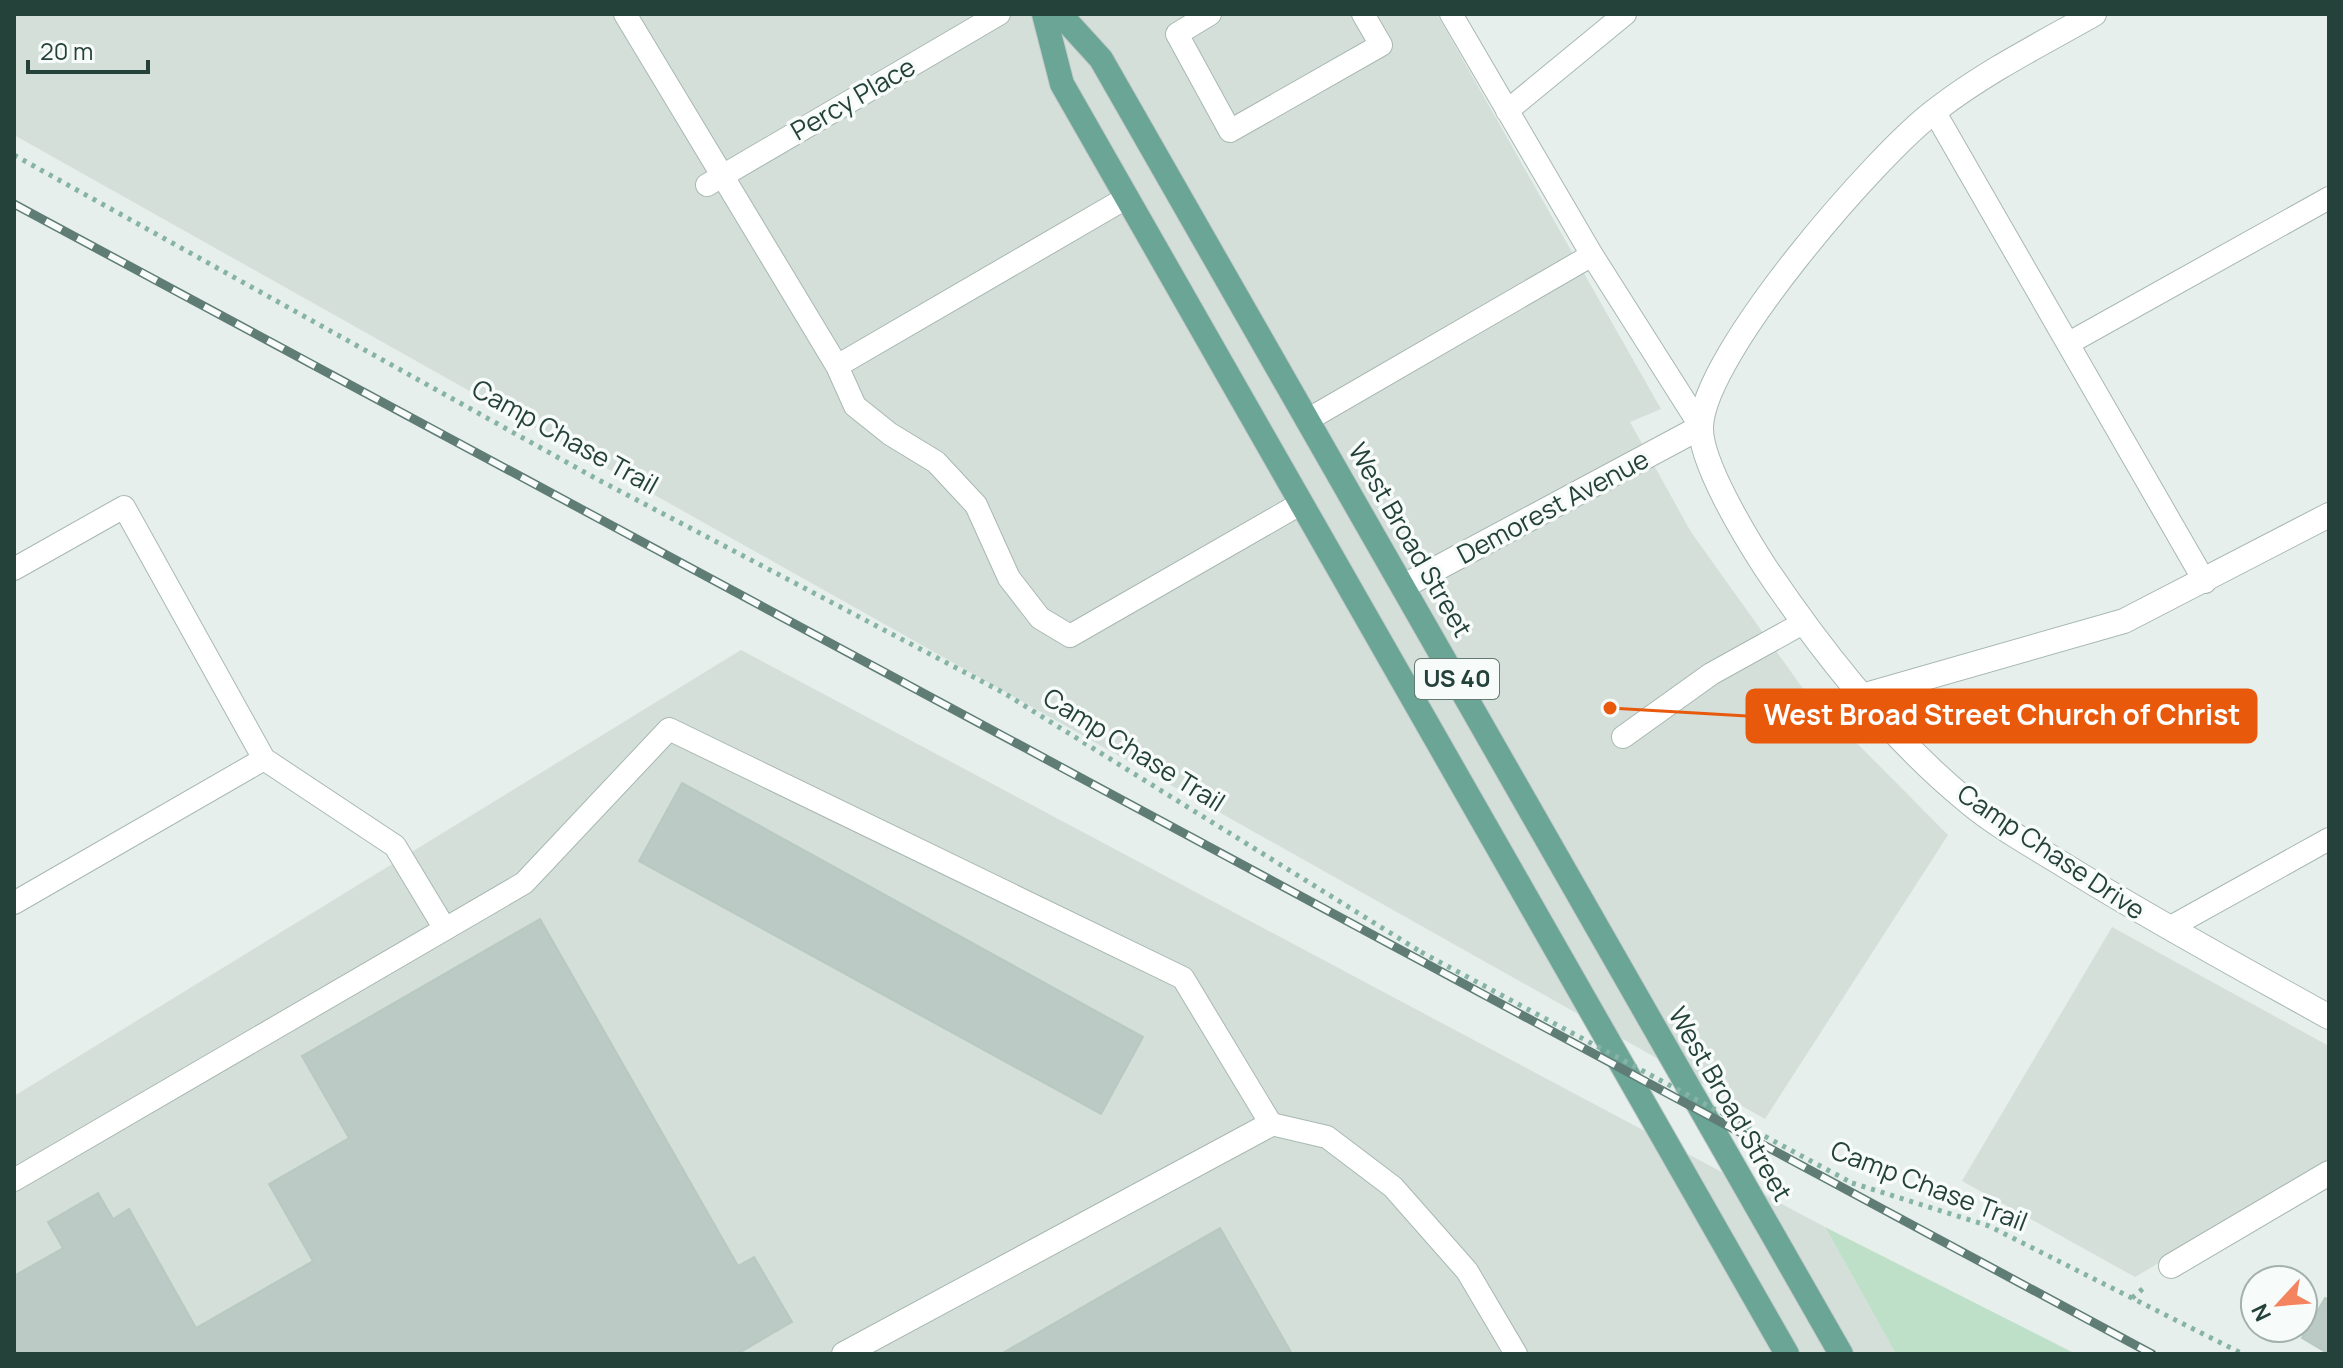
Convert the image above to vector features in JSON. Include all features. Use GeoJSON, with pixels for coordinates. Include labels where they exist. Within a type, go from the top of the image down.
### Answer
{"type":"FeatureCollection","features":[{"type":"Feature","properties":{"kind":"main road","name":"US 40"},"geometry":{"type":"LineString","coordinates":[[1044,14],[1062,84],[1787,1354]]}},
{"type":"Feature","properties":{"kind":"main road","name":"West Broad Street"},"geometry":{"type":"LineString","coordinates":[[1060,14],[1101,59],[1841,1354]]}},
{"type":"Feature","properties":{"kind":"street"},"geometry":{"type":"LineString","coordinates":[[1701,427],[1711,389],[1735,345],[1822,228],[1934,111],[2000,67],[2094,14]]}},
{"type":"Feature","properties":{"kind":"street","name":"Demorest Avenue"},"geometry":{"type":"LineString","coordinates":[[1404,586],[1701,427]]}},
{"type":"Feature","properties":{"kind":"street","name":"Camp Chase Drive"},"geometry":{"type":"LineString","coordinates":[[1701,427],[1711,468],[1748,541],[1803,623],[1862,696],[1968,802],[2169,928],[2329,1017]]}},
{"type":"Feature","properties":{"kind":"street"},"geometry":{"type":"LineString","coordinates":[[1862,696],[2124,621],[2205,582],[2329,515]]}},
{"type":"Feature","properties":{"kind":"street"},"geometry":{"type":"LineString","coordinates":[[844,1354],[1271,1124]]}},
{"type":"Feature","properties":{"kind":"street"},"geometry":{"type":"LineString","coordinates":[[2171,1266],[2329,1173]]}},
{"type":"Feature","properties":{"kind":"lane"},"geometry":{"type":"LineString","coordinates":[[625,14],[715,180],[837,366],[855,406],[890,434],[936,462],[976,505],[1009,578],[1040,618],[1070,636],[1300,504]]}},
{"type":"Feature","properties":{"kind":"lane","name":"Percy Place"},"geometry":{"type":"LineString","coordinates":[[715,180],[999,14]]}},
{"type":"Feature","properties":{"kind":"lane"},"geometry":{"type":"LineString","coordinates":[[1210,14],[1177,34],[1230,131],[1381,45],[1363,14]]}},
{"type":"Feature","properties":{"kind":"lane"},"geometry":{"type":"LineString","coordinates":[[1451,14],[1592,255],[1701,427]]}},
{"type":"Feature","properties":{"kind":"lane"},"geometry":{"type":"LineString","coordinates":[[1507,111],[1625,14]]}},
{"type":"Feature","properties":{"kind":"lane"},"geometry":{"type":"LineString","coordinates":[[1934,111],[2205,582]]}},
{"type":"Feature","properties":{"kind":"lane"},"geometry":{"type":"LineString","coordinates":[[837,366],[1126,198]]}},
{"type":"Feature","properties":{"kind":"lane"},"geometry":{"type":"LineString","coordinates":[[2069,343],[2329,198]]}},
{"type":"Feature","properties":{"kind":"lane"},"geometry":{"type":"LineString","coordinates":[[1309,419],[1592,255]]}},
{"type":"Feature","properties":{"kind":"lane"},"geometry":{"type":"LineString","coordinates":[[14,569],[124,507],[264,759],[395,846],[445,929]]}},
{"type":"Feature","properties":{"kind":"lane"},"geometry":{"type":"LineString","coordinates":[[1623,737],[1711,674],[1803,623]]}},
{"type":"Feature","properties":{"kind":"lane"},"geometry":{"type":"LineString","coordinates":[[14,1180],[524,883],[669,729],[1183,978],[1271,1124],[1327,1137],[1393,1187],[1467,1271],[1516,1354]]}},
{"type":"Feature","properties":{"kind":"lane"},"geometry":{"type":"LineString","coordinates":[[14,903],[264,759]]}},
{"type":"Feature","properties":{"kind":"lane"},"geometry":{"type":"LineString","coordinates":[[2169,928],[2329,839]]}},
{"type":"Feature","properties":{"kind":"path","name":"Camp Chase Trail"},"geometry":{"type":"LineString","coordinates":[[14,155],[595,478],[1004,693],[1421,952],[1852,1183],[1989,1226],[2243,1354]]}},
{"type":"Feature","properties":{"kind":"shaded area"},"geometry":{"type":"Polygon","coordinates":[[[14,14],[1437,14],[1661,409],[1630,422],[1691,532],[1804,690],[1948,835],[1765,1119],[14,135],[14,14]]]}},
{"type":"Feature","properties":{"kind":"shaded area"},"geometry":{"type":"Polygon","coordinates":[[[741,650],[1825,1227],[1896,1354],[14,1354],[14,1096],[741,650]]]}},
{"type":"Feature","properties":{"kind":"shaded area"},"geometry":{"type":"Polygon","coordinates":[[[2112,927],[2329,1046],[2329,1163],[2135,1277],[1962,1181],[2112,927]]]}},
{"type":"Feature","properties":{"kind":"green space"},"geometry":{"type":"Polygon","coordinates":[[[1825,1227],[2076,1354],[1896,1354],[1825,1227]]]}},
{"type":"Feature","properties":{"kind":"building"},"geometry":{"type":"Polygon","coordinates":[[[682,783],[1143,1037],[1101,1114],[639,861],[682,783]]]}},
{"type":"Feature","properties":{"kind":"building"},"geometry":{"type":"Polygon","coordinates":[[[540,919],[738,1266],[754,1257],[792,1322],[737,1354],[14,1354],[14,1276],[63,1248],[48,1222],[98,1193],[113,1219],[129,1209],[196,1328],[313,1261],[269,1184],[349,1138],[302,1056],[540,919]]]}},
{"type":"Feature","properties":{"kind":"building"},"geometry":{"type":"Polygon","coordinates":[[[1220,1228],[1292,1354],[1001,1354],[1220,1228]]]}},
{"type":"Feature","properties":{"kind":"building"},"geometry":{"type":"Polygon","coordinates":[[[2325,1298],[2329,1300],[2329,1354],[2312,1344],[2319,1344],[2319,1308],[2325,1298]]]}},
{"type":"Feature","properties":{"kind":"railway"},"geometry":{"type":"LineString","coordinates":[[14,204],[2152,1354]]}},
{"type":"Feature","properties":{"kind":"place","name":"West Broad Street Church of Christ"},"geometry":{"type":"Point","coordinates":[1610,708]}}]}
